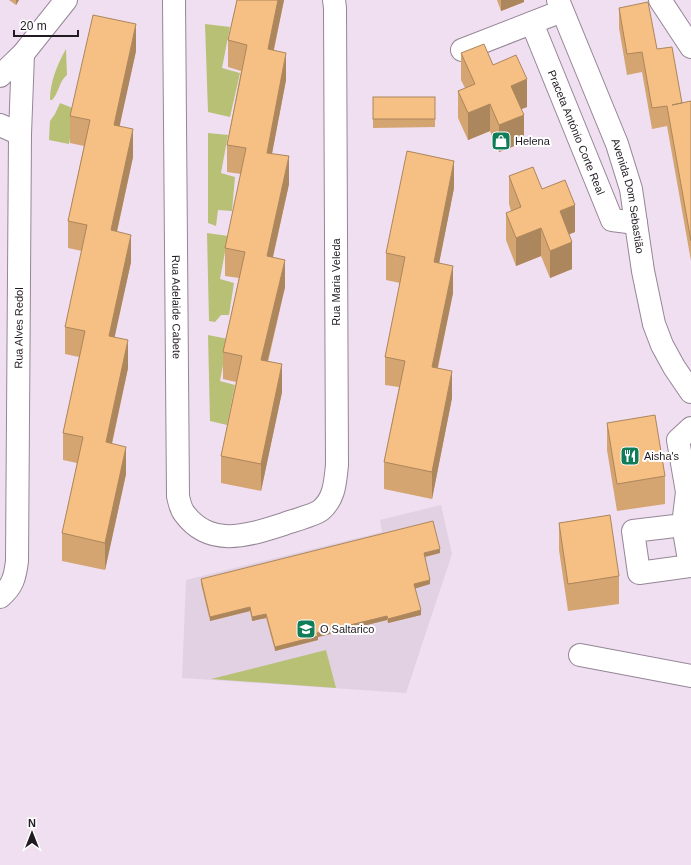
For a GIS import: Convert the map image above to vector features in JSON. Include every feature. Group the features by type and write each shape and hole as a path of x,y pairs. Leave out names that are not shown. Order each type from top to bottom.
{"street":[{"path":"0,76 23,54 66,0"},
{"name":"Rua Adelaide Cabete","path":"174,0 178,496 184,512 194,523 199,528 216,536 235,537 275,527"},
{"name":"Rua Maria Veleda","path":"275,527 321,511 333,493 337,465 334,0"},
{"path":"660,0 691,47"},
{"path":"462,50 532,23 560,6"},
{"name":"Avenida Dom Sebastião","path":"560,6 617,144 631,189 643,271 654,324 674,367 691,392"},
{"name":"Praceta António Corte Real","path":"532,23 612,220 636,223"},
{"name":"Rua Alves Redol","path":"0,597 8,590 15,578 17,561 20,134 23,54"},
{"path":"0,125 20,134"},
{"path":"682,525 687,492 678,440 691,428"},
{"path":"580,655 691,676"}],"shaded area":[{"name":"O Saltarico","path":"441,505 452,554 406,693 182,678 186,580 382,532 380,520"}],"green space":[{"path":"205,24 230,27 222,68 240,73 230,117 208,112"},
{"path":"66,49 67,75 62,80 52,100 50,100 51,87 55,74"},
{"path":"60,103 75,109 69,144 49,140 50,121"},
{"path":"208,133 228,135 221,173 235,177 232,211 218,210 216,226 208,223"},
{"path":"207,233 228,236 220,279 234,283 229,315 221,315 215,322 209,321"},
{"path":"208,335 228,339 220,381 235,385 227,425 210,421"},
{"path":"326,650 336,688 211,679"}],"building":[{"path":"237,0 278,0 268,49 286,53 267,153 289,156 267,256 285,260 261,360 282,364 261,464 221,456 242,356 223,352 245,252 225,248 246,148 227,145 247,45 228,40"},
{"path":"648,2 657,49 672,47 682,103 691,101 691,241 667,106 652,108 642,52 627,54 619,8"},
{"path":"93,15 136,24 114,125 133,129 111,230 131,235 109,336 128,340 106,442 126,447 105,543 62,533 83,437 63,433 85,331 65,327 87,225 68,221 90,120 70,116"},
{"path":"484,44 493,65 516,55 527,79 511,86 524,115 499,125 490,104 468,113 458,91 475,84 461,53"},
{"path":"373,97 435,97 435,119 373,119"},
{"path":"407,151 454,161 434,262 453,266 432,367 452,371 432,472 384,462 405,361 385,357 405,257 386,253"},
{"path":"533,167 542,189 565,180 575,205 560,211 572,242 550,251 541,228 516,238 506,213 521,207 509,176"},
{"path":"655,415 665,476 617,484 607,423"},
{"path":"610,515 619,576 568,584 559,523"},
{"path":"433,521 440,549 424,553 430,580 414,584 421,610 388,619 387,616 317,633 318,636 275,647 266,614 252,617 250,607 210,617 201,579"}],"place":[{"name":"Helena","path":"501,141"},
{"name":"Aisha's","path":"630,456"},
{"name":"O Saltarico","path":"306,629"}]}
